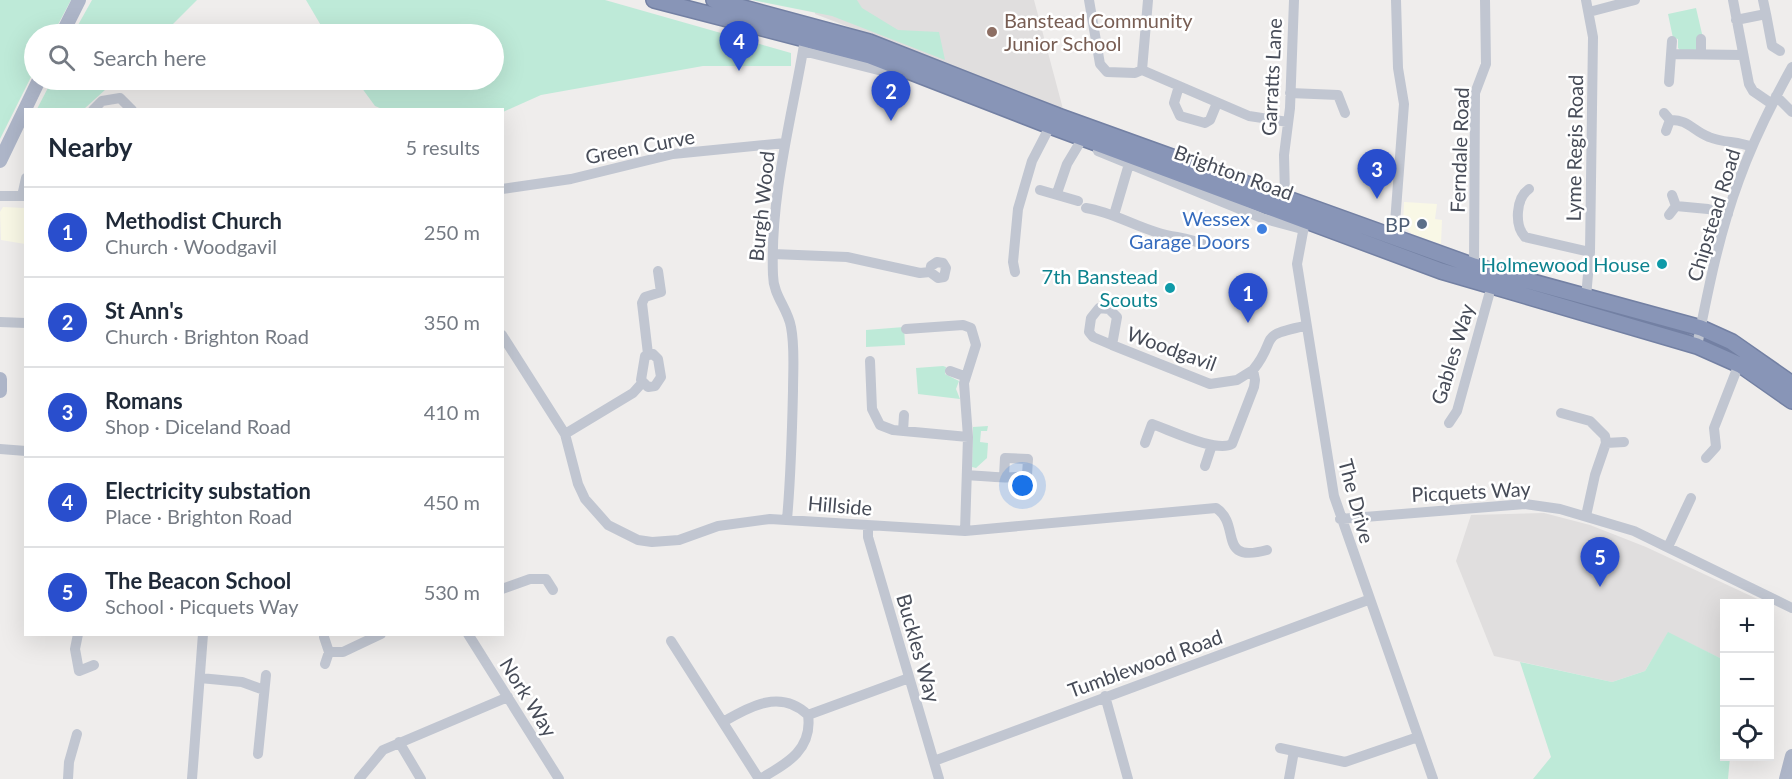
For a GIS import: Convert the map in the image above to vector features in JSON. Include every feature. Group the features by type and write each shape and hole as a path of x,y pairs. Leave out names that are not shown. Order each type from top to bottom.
{"highway":[{"name":"Brighton Road","path":"654,0 804,44 870,56 1303,225 1392,243 1701,328 1732,342 1792,384"},
{"name":"Brighton Road","path":"714,0 869,42 1058,116 1280,194"},
{"path":"1280,194 1281,204 1376,241 1392,243"},
{"name":"Brighton Road","path":"1392,243 1441,271 1697,346 1743,366 1792,401"}],"main road":[{"path":"67,24 80,0"},
{"path":"25,108 34,90"},
{"path":"0,160 24,111"},
{"path":"0,379 0,391"},
{"path":"1786,779 1792,756"}],"street":[{"path":"1089,0 1100,64 1110,74 1142,70 1249,116 1288,122"},
{"path":"1142,70 1148,0"},
{"name":"Garratts Lane","path":"1280,194 1288,122 1294,0"},
{"path":"1392,243 1404,104 1398,68 1396,0"},
{"name":"Ferndale Road","path":"1474,266 1475,93 1486,59 1485,0"},
{"name":"Lyme Regis Road","path":"1586,0 1593,37 1590,252 1586,297"},
{"path":"1589,12 1635,0"},
{"path":"1733,0 1747,78 1753,91 1774,100 1792,112"},
{"path":"1763,0 1772,46 1780,51"},
{"path":"1736,20 1766,14"},
{"path":"1701,39 1701,54"},
{"path":"1669,82 1672,41"},
{"name":"Brighton Road","path":"804,44 889,71 1262,218 1303,225"},
{"name":"Burgh Wood","path":"787,519 794,365 791,325 780,303 773,278 773,255 785,143 804,44"},
{"path":"1671,54 1743,55"},
{"name":"Chipstead Road","path":"1697,346 1728,214 1752,147 1792,67"},
{"path":"1179,86 1174,103 1180,116 1205,123 1209,120 1217,103"},
{"path":"1290,93 1338,95 1345,113"},
{"path":"95,108 102,101 116,98 124,100 130,108"},
{"path":"1666,131 1667,116 1687,122 1710,138 1752,147"},
{"path":"1015,272 1013,262 1018,209 1032,161 1047,132"},
{"name":"Green Curve","path":"504,189 571,179 673,154 785,143"},
{"path":"1057,193 1067,164 1079,144"},
{"path":"1114,215 1129,164"},
{"path":"1529,189 1524,193 1519,206 1521,232 1525,237 1590,252"},
{"path":"1040,190 1057,193 1082,205 1165,234 1187,232 1205,245"},
{"path":"1672,195 1672,211 1708,209 1728,214"},
{"path":"0,196 24,196"},
{"name":"The Drive","path":"1303,225 1297,264 1305,326 1340,519 1433,779"},
{"path":"773,255 826,255 920,273 930,272"},
{"path":"565,434 633,393 642,383 643,362 648,354 642,303 645,297 661,292 658,271"},
{"name":"Gables Way","path":"1449,423 1457,411 1489,295"},
{"path":"0,322 24,323"},
{"path":"906,329 963,325 971,328 976,345 964,376 968,437 965,531"},
{"path":"1145,443 1152,424 1216,446 1227,447 1236,438 1256,380 1253,370 1272,335 1305,326"},
{"name":"Hillside","path":"504,338 565,434 578,484 585,499 599,518 628,537 652,542 666,542 737,522 787,519 965,531 1216,508 1222,513 1233,543 1240,552 1250,555 1267,550"},
{"name":"Woodgavil","path":"1112,345 1210,384 1237,380 1253,370"},
{"path":"642,383 648,387 655,386 661,377 658,359 653,354 648,354"},
{"path":"870,361 875,419 887,428 968,437"},
{"path":"1706,458 1716,447 1714,428 1737,369"},
{"path":"950,371 964,376"},
{"path":"1561,413 1596,424 1606,442 1595,475 1586,516"},
{"path":"903,431 904,415"},
{"path":"1606,442 1624,441"},
{"path":"1205,466 1216,446"},
{"path":"0,449 24,451"},
{"path":"967,475 1004,476"},
{"path":"1668,547 1691,498"},
{"name":"Picquets Way","path":"1340,519 1525,504 1552,507 1634,531 1792,608"},
{"name":"Buckles Way","path":"868,526 868,537 939,779"},
{"path":"504,588 539,578 546,579 553,590"},
{"name":"Tumblewood Road","path":"934,761 1368,600"},
{"path":"78,636 75,649 83,682"},
{"path":"192,779 203,636"},
{"path":"329,652 343,652 377,636"},
{"name":"Nork Way","path":"469,636 559,779"},
{"path":"324,637 329,652 325,664"},
{"path":"671,641 759,779 795,758 807,735 808,715"},
{"path":"79,671 94,665"},
{"path":"258,754 266,675"},
{"path":"200,678 242,682 264,690"},
{"path":"808,715 909,678"},
{"path":"1105,696 1128,779"},
{"path":"359,779 378,755 399,742 508,697"},
{"path":"723,722 750,707 769,701 788,703 808,715"},
{"path":"68,779 69,762 78,734"},
{"path":"1280,748 1345,762 1418,736"},
{"path":"399,742 421,779"},
{"path":"1289,779 1294,751"}],"shaded area":[{"name":"Banstead Community Junior School","path":"817,0 1034,0 1063,109 815,14"},
{"name":"BP","path":"1404,202 1437,204 1435,219 1442,220 1441,244 1412,234 1403,225"},
{"path":"3,207 24,208 24,244 1,240 0,212"},
{"path":"1544,513 1590,525 1646,547 1757,599 1720,599 1720,658 1668,633 1645,671 1612,682 1494,656 1456,561 1471,515"}],"green space":[{"path":"0,0 71,0 58,24 24,24 24,90 0,139"},
{"path":"92,0 197,0 173,24 79,24"},
{"path":"306,0 605,0 791,53 791,66 703,66 541,95 504,112 504,108 380,108 375,106 363,90 504,90 504,24 320,24"},
{"path":"752,0 857,0 862,8 898,30 939,32 945,60 832,16"},
{"path":"1696,8 1703,38 1698,50 1681,51 1678,48 1678,39 1673,38 1668,14"},
{"path":"47,90 105,90 85,108 38,108"},
{"path":"904,327 905,345 866,347 866,330"},
{"path":"946,367 945,374 959,381 956,389 960,399 918,394 916,368"},
{"path":"988,426 987,431 981,431 980,442 988,443 987,458 976,468 972,467 973,427"},
{"path":"1668,632 1720,658 1720,761 1730,761 1728,779 1533,779 1551,757 1520,662 1612,682 1645,671"}],"place":[{"name":"Banstead Community Junior School","path":"992,32"},
{"name":"Electricity substation","path":"739,71"},
{"name":"St Ann's","path":"891,121"},
{"name":"Romans","path":"1377,199"},
{"name":"BP","path":"1422,224"},
{"name":"Wessex Garage Doors","path":"1262,229"},
{"name":"Holmewood House","path":"1662,264"},
{"name":"7th Banstead Scouts","path":"1170,288"},
{"name":"Methodist Church","path":"1248,323"},
{"name":"The Beacon School","path":"1600,587"}]}
